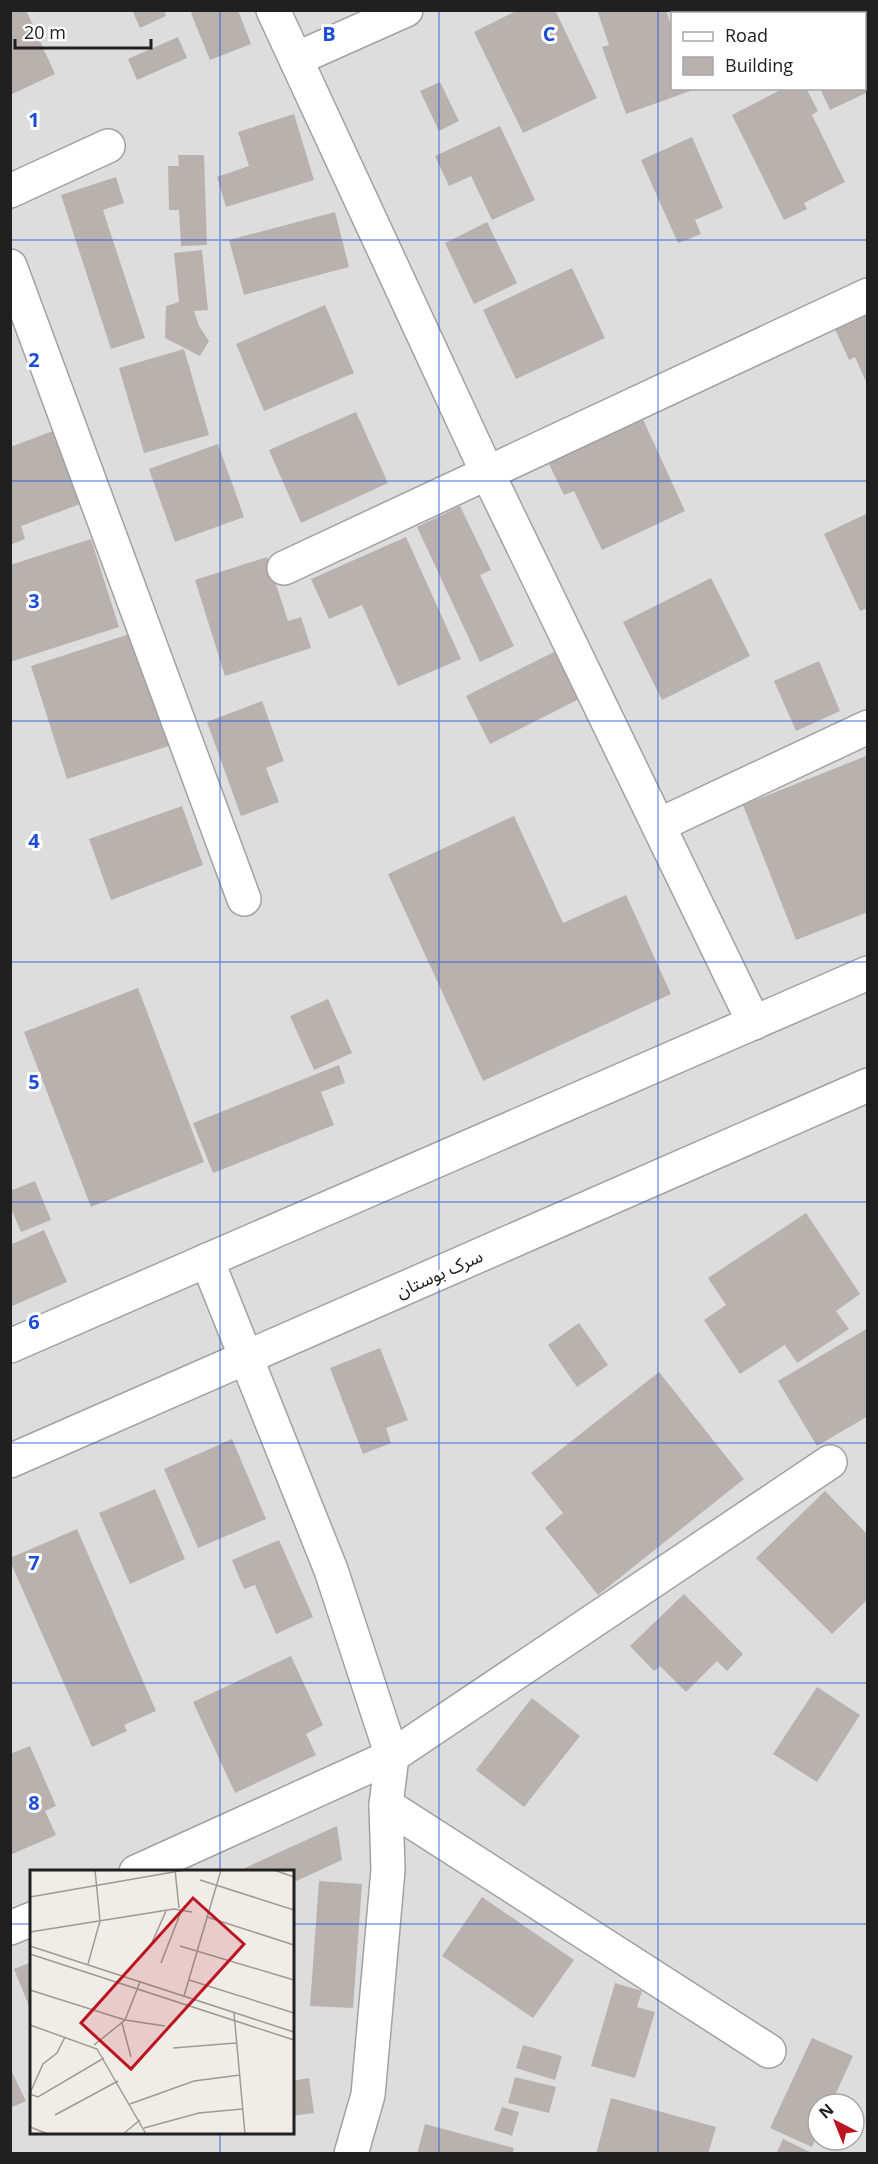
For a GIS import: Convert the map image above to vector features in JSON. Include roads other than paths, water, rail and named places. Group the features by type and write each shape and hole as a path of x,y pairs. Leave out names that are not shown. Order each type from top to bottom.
{"street":[{"path":"273,10 487,472 754,1023"},
{"path":"296,59 406,10"},
{"path":"10,191 108,146"},
{"path":"10,266 244,899"},
{"path":"284,568 867,295"},
{"path":"659,825 867,727"},
{"path":"10,1346 867,973"},
{"name":"سرک بوستان","path":"10,1461 867,1085"},
{"path":"207,1260 248,1356 331,1570 392,1756 387,1805 388,1870 368,2095 351,2154"},
{"path":"140,1870 392,1756 830,1462"},
{"path":"387,1805 769,2051"},
{"path":"10,1928 30,1920"}]}
